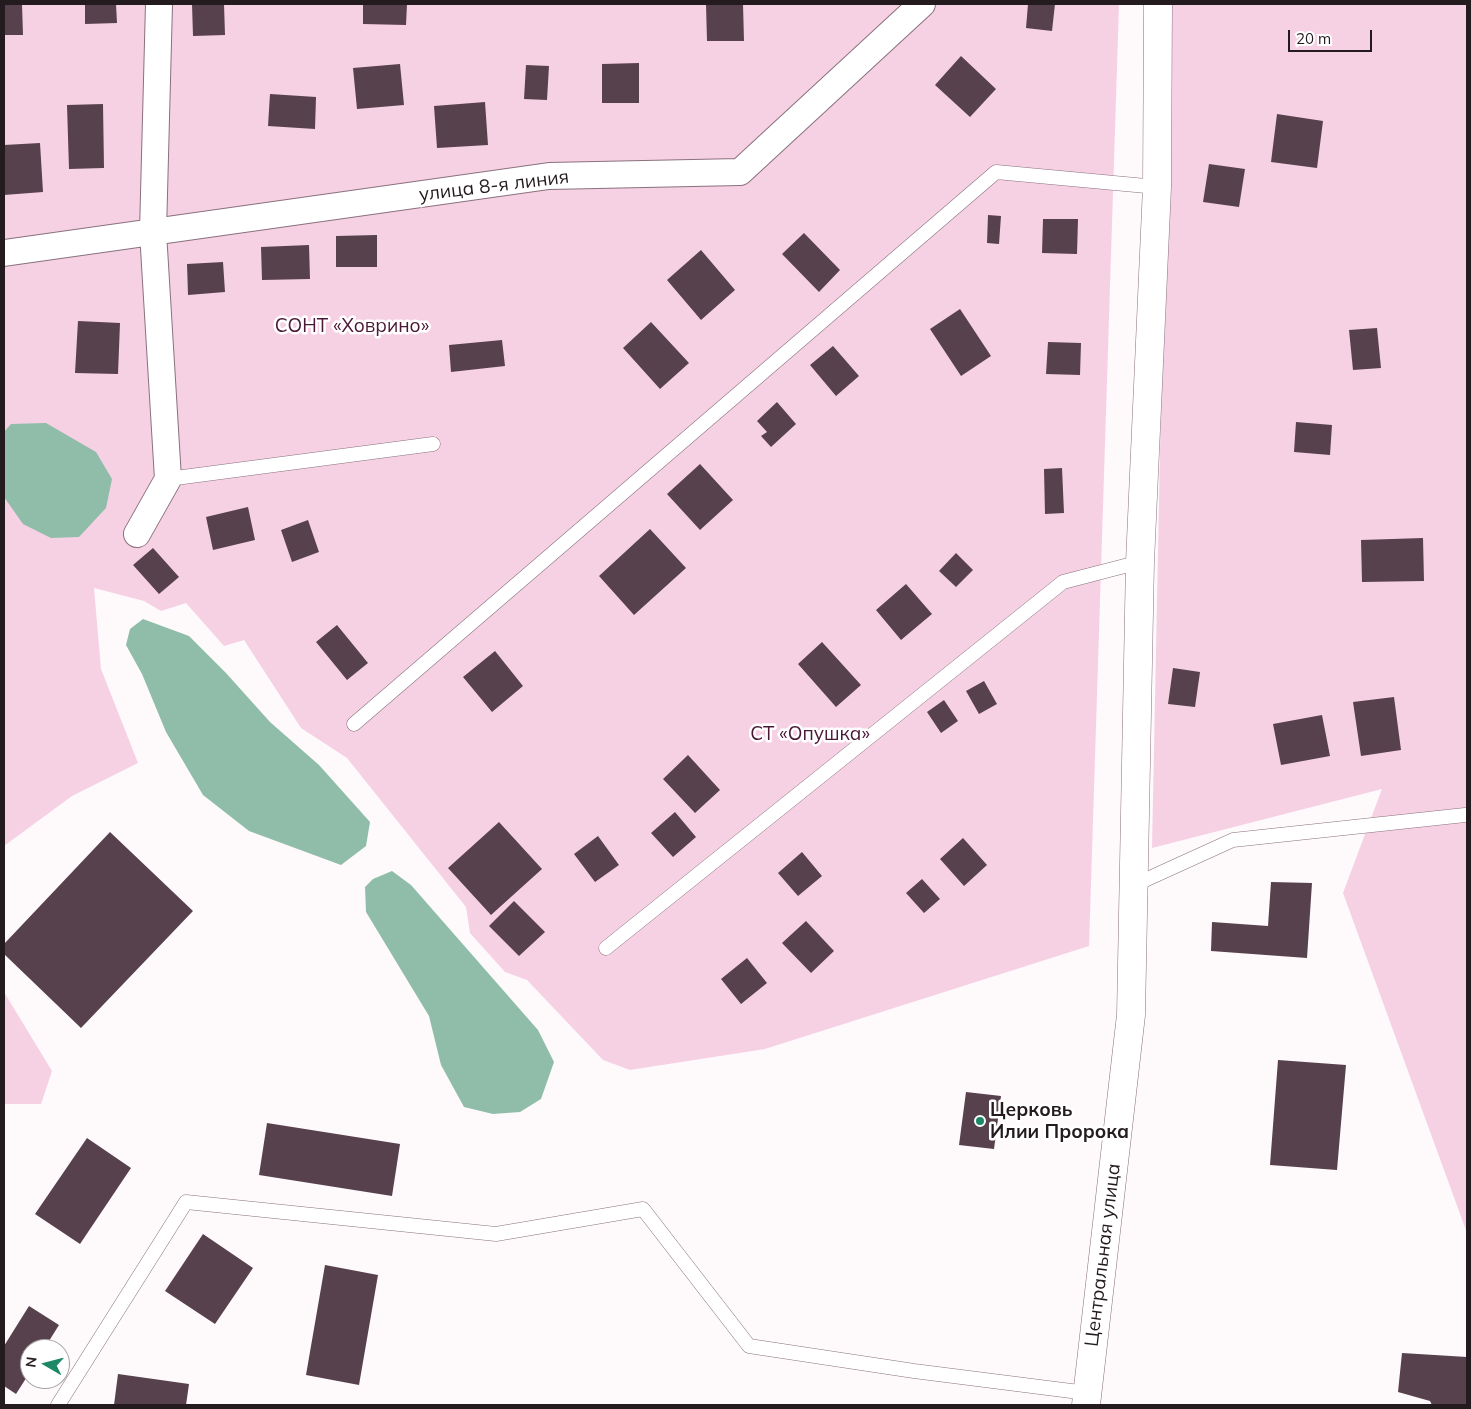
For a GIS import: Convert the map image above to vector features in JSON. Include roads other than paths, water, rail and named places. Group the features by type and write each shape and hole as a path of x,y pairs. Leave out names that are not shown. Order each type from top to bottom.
{"street":[{"path":"137,534 168,479 153,232 159,4"},
{"name":"улица 8-я линия","path":"4,252 549,176 740,172 922,4"},
{"name":"Центральная улица","path":"1087,1399 1131,1015 1140,562 1157,187 1158,4"}],"lane":[{"path":"354,724 996,172 1157,187"},
{"path":"168,479 433,444"},
{"path":"606,948 1064,582 1140,562"},
{"path":"1134,885 1233,840 1465,815"},
{"path":"58,1405 186,1202 496,1234 644,1209 749,1346 914,1370 1087,1399"}],"place":[{"name":"Церковь Илии Пророка","path":"980,1121"}],"park label":[{"name":"СОНТ «Ховрино»","path":"352,326"},
{"name":"СТ «Опушка»","path":"810,734"}]}
